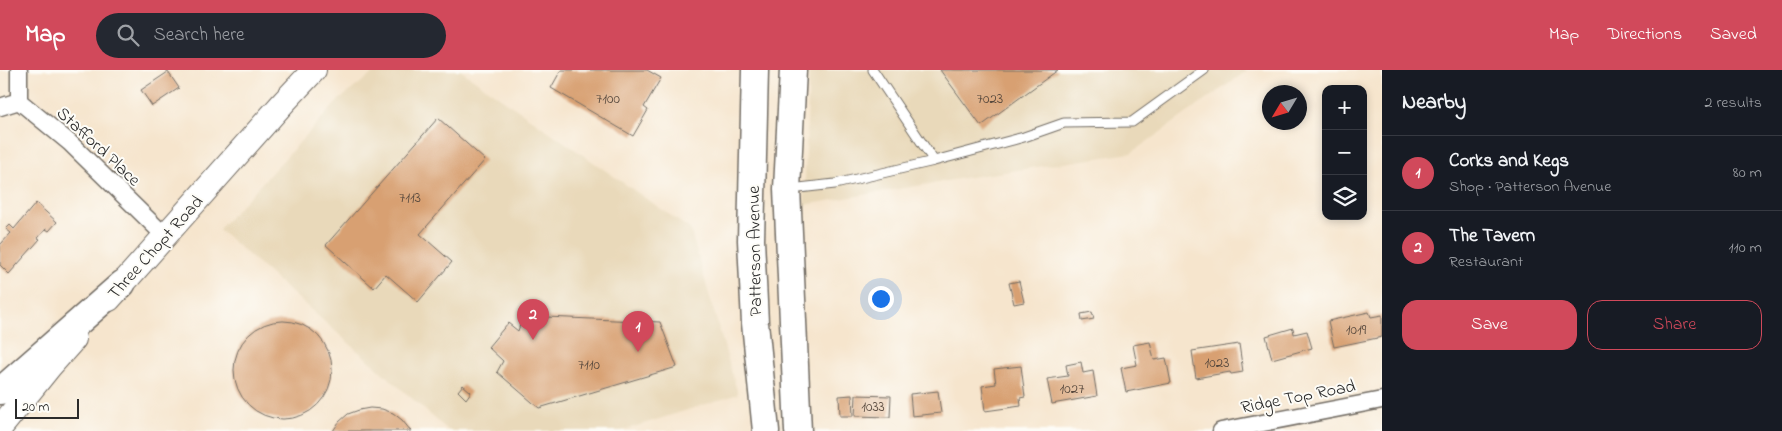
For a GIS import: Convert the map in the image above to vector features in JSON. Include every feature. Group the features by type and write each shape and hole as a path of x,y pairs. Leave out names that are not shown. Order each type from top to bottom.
{"main road":[{"name":"Three Chopt Road","path":"0,428 50,366 314,70"},
{"name":"Patterson Avenue","path":"755,70 751,240 763,429"},
{"name":"Patterson Avenue","path":"793,70 788,189 798,431"},
{"path":"0,391 122,284"}],"street":[{"path":"0,107 20,101 19,70"},
{"name":"Stafford Place","path":"20,101 70,144 165,236"},
{"name":"Ridge Top Road","path":"1222,431 1382,400"}],"lane":[{"path":"873,70 934,161"},
{"path":"788,189 835,184 934,161 1024,137 1064,123 1132,122 1204,70"}],"shaded area":[{"path":"377,70 460,70 690,229 738,394 621,431 449,431 219,229 339,100"},
{"path":"809,70 1248,70 1131,153 964,178 804,205"}],"building":[{"path":"561,70 647,70 661,78 644,107 648,110 633,136 551,88"},
{"path":"940,70 1058,70 981,126"},
{"path":"168,72 179,88 152,106 141,90"},
{"path":"438,118 485,160 420,234 452,262 418,302 386,274 374,288 326,245"},
{"path":"36,203 57,222 49,231 46,229 38,238 40,239 9,274 0,265 0,245 11,233 6,229 10,225 14,229"},
{"path":"1019,281 1024,302 1014,304 1009,283"},
{"path":"1092,312 1094,319 1082,321 1081,314"},
{"path":"1369,312 1371,317 1382,315 1382,337 1334,347 1328,321"},
{"path":"523,316 660,322 677,367 539,408 497,372 503,361 488,347 508,323 518,331"},
{"path":"283,321 302,325 318,335 328,351 332,370 328,389 318,405 302,415 283,419 264,415 248,405 238,389 234,370 238,351 248,335 264,325"},
{"path":"1293,328 1294,334 1307,331 1312,348 1272,359 1266,336"},
{"path":"1150,342 1154,360 1166,358 1171,383 1126,392 1121,368 1137,365 1133,345"},
{"path":"1239,344 1243,372 1231,374 1230,372 1196,378 1192,351"},
{"path":"1081,362 1083,373 1093,371 1097,396 1052,404 1047,379 1068,376 1066,365"},
{"path":"1021,366 1025,397 1020,398 1021,406 985,411 982,386 996,384 994,369"},
{"path":"463,385 471,392 466,399 458,391"},
{"path":"938,391 941,413 912,416 910,394"},
{"path":"852,395 853,416 840,416 839,396"},
{"path":"856,395 891,396 890,417 855,416"},
{"path":"370,408 382,409 393,413 411,431 333,431 348,414"}],"place":[{"name":"The Tavern","path":"533,340"},
{"name":"Corks and Kegs","path":"638,352"}]}
